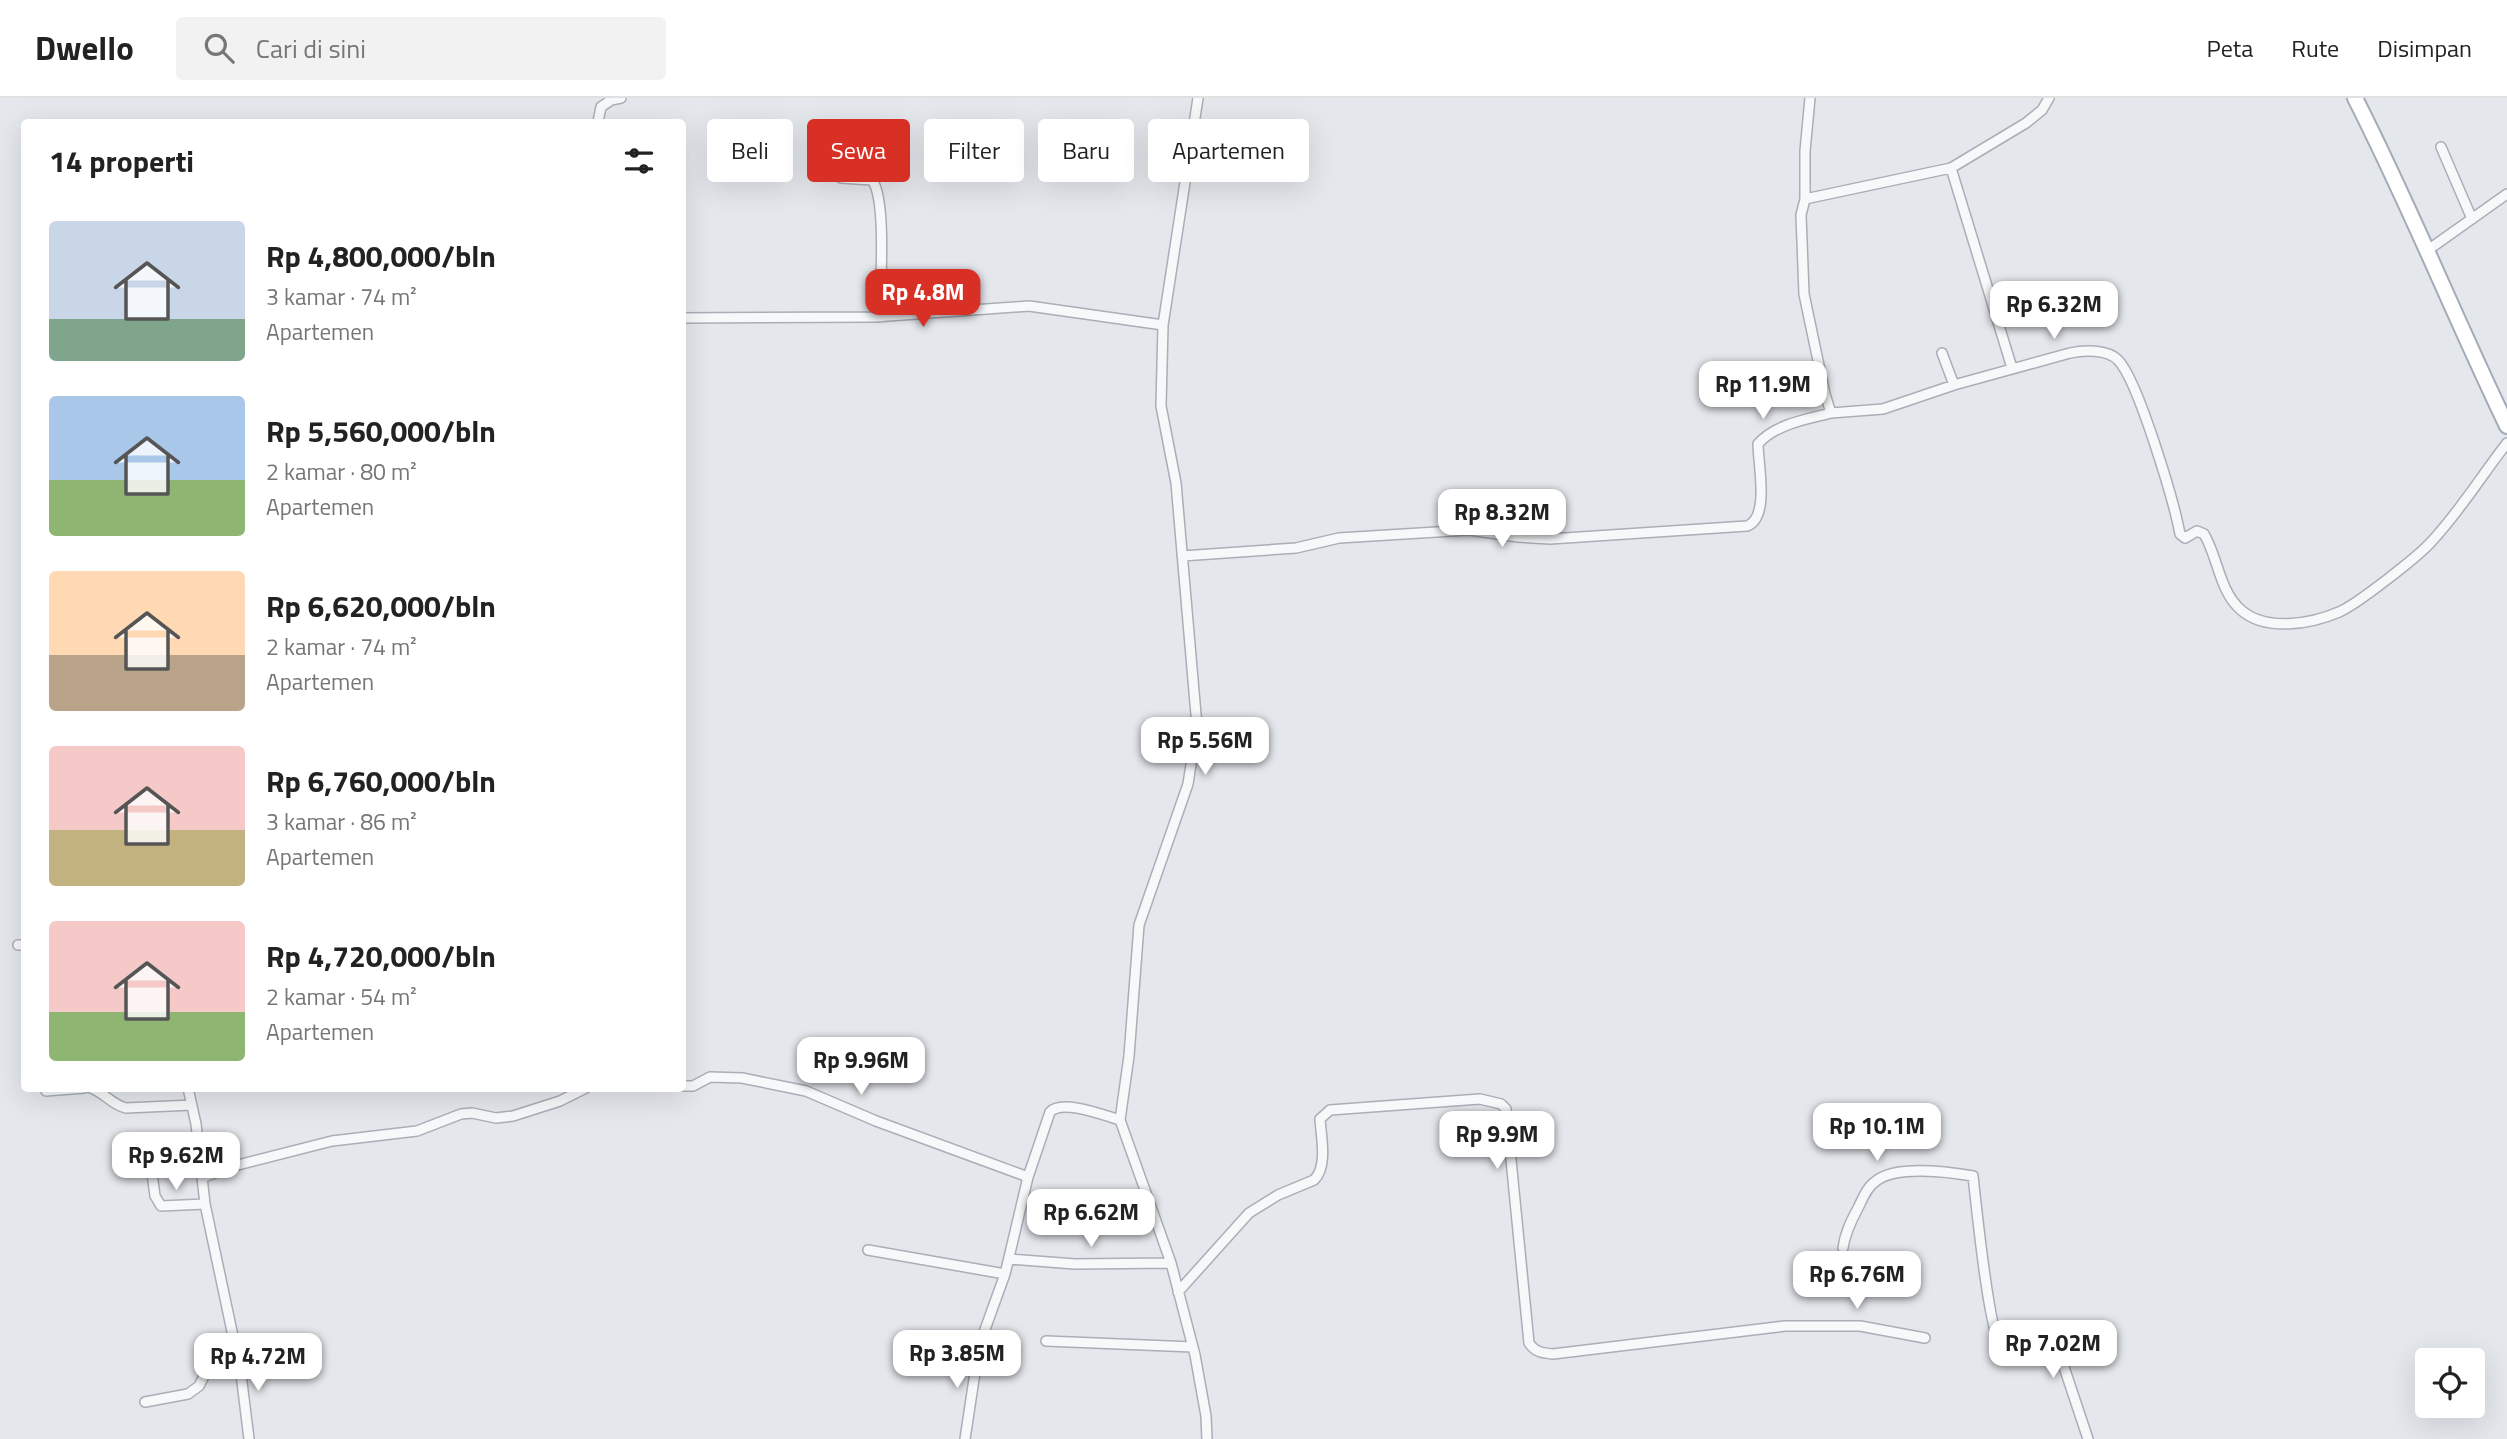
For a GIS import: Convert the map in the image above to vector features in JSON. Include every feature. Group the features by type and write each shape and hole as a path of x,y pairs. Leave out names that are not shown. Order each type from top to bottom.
{"main road":[{"path":"2355,98 2428,250 2465,338 2507,426"}],"street":[{"path":"599,119 601,107 611,100 621,98"},
{"path":"1198,98 1163,325 1161,406 1176,483 1197,705 1196,741 1188,784 1139,925 1129,1056 1120,1120 1171,1263 1193,1347 1206,1416 1207,1439"},
{"path":"1810,98 1805,151 1805,199 1801,215 1804,294 1831,413"},
{"path":"1805,199 1951,168 2026,123 2042,110 2049,98"},
{"path":"2441,147 2472,219"},
{"path":"1951,168 2012,368"},
{"path":"873,182 880,213 880,317"},
{"path":"2428,250 2507,194"},
{"path":"686,318 880,317 1029,306 1163,325"},
{"path":"1182,556 1296,548 1339,538 1469,530 1550,539 1747,526 1756,521 1759,515 1761,479 1758,444 1774,432 1800,421 1831,413 1883,409 2012,368 2082,351 2107,354 2118,360 2131,383 2149,430 2176,511 2180,534 2185,538 2197,531 2204,534 2229,593 2241,610 2260,621 2304,621 2342,611 2431,543 2507,443"},
{"path":"1942,353 1954,385"},
{"path":"686,1086 693,1086 710,1077 742,1078 806,1091 876,1121 1028,1177"},
{"path":"101,1092 116,1106 126,1108 192,1105"},
{"path":"189,1092 205,1204 236,1352 249,1439"},
{"path":"202,1178 230,1167 332,1141 417,1131 461,1114 472,1113 496,1118 513,1116 578,1092"},
{"path":"1178,1292 1249,1213 1278,1195 1316,1179 1322,1162 1320,1119 1325,1112 1480,1099 1501,1104 1506,1109 1529,1343 1533,1349 1553,1354 1785,1326 1860,1326 1925,1338"},
{"path":"965,1439 979,1346 1005,1274 1028,1177 1050,1112 1054,1108 1064,1106 1120,1120"},
{"path":"198,1146 221,1146 230,1167"},
{"path":"1843,1248 1850,1222 1869,1187 1878,1179 1888,1174 1904,1172 1941,1172 1973,1176 1991,1313 2000,1346 2005,1350 2061,1358 2088,1439"},
{"path":"152,1173 155,1196 161,1206 205,1204"},
{"path":"869,1250 1005,1274"},
{"path":"1009,1259 1075,1264 1171,1263"},
{"path":"1046,1341 1193,1347"},
{"path":"145,1402 188,1394 199,1387 208,1368 236,1352"}]}
